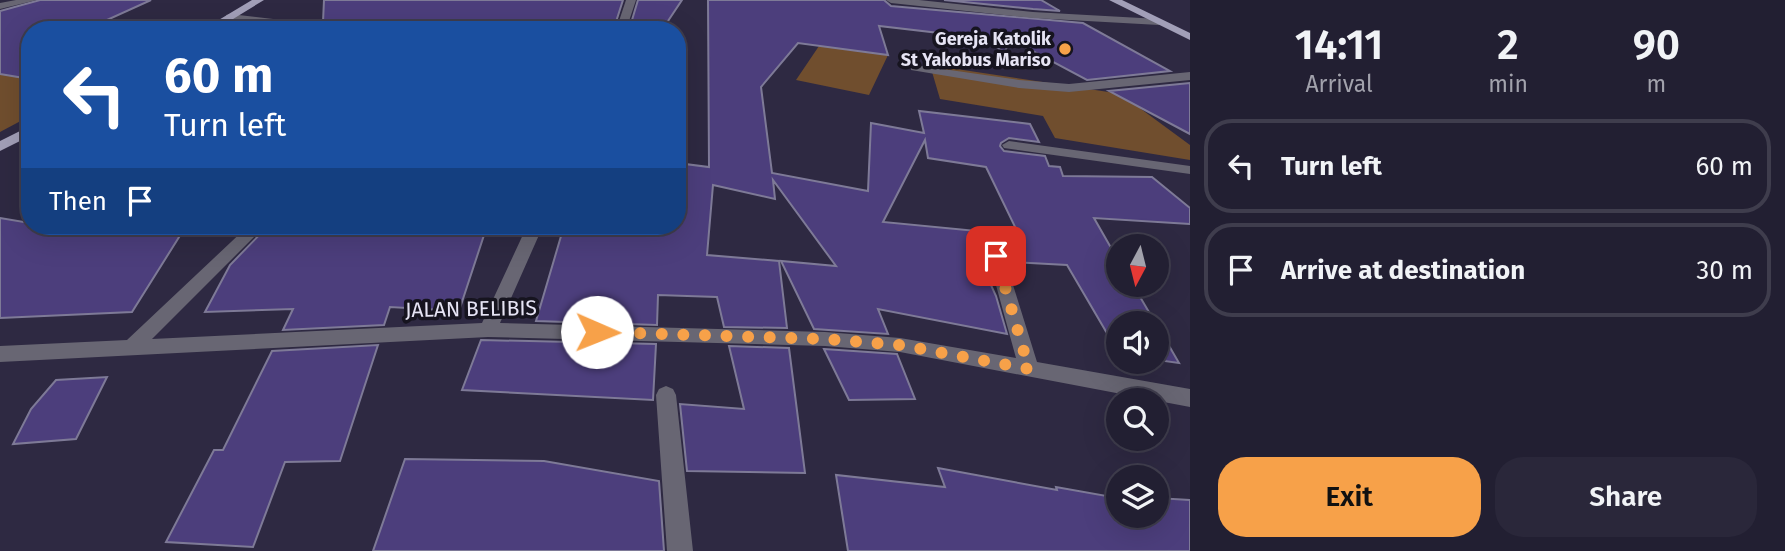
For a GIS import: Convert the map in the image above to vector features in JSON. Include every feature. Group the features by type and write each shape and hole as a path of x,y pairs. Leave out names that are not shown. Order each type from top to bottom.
{"main road":[{"path":"223,21 259,0"},
{"path":"1114,0 1190,37"},
{"path":"0,147 21,135"}],"street":[{"path":"0,6 32,0"},
{"path":"624,21 631,0"},
{"path":"891,0 1033,15 1159,22"},
{"path":"230,17 264,21"},
{"path":"915,68 1069,88 1190,76"},
{"path":"1009,145 1190,170"},
{"path":"134,345 248,235"},
{"path":"488,330 531,235"},
{"path":"996,256 1029,369"},
{"name":"JALAN BELIBIS","path":"0,354 134,345 488,330 825,339 900,345 1190,398"},
{"path":"666,395 680,551"}],"shaded area":[{"path":"819,46 888,55 869,95 796,80"},
{"path":"930,65 1168,101 1141,109 1190,145 1190,160 1055,138 1043,116 940,99"},
{"path":"0,69 21,72 21,121 0,132"}],"building":[{"path":"40,0 151,0 105,21 21,21 21,78 0,74 0,11"},
{"path":"324,0 623,0 616,21 323,21"},
{"path":"638,0 682,0 668,21 632,21"},
{"path":"708,0 884,0 891,6 1083,23 1170,71 1087,80 1012,40 1004,52 982,38 879,26 888,55 798,43 761,87 772,173 868,191 871,123 924,133 919,111 1030,124 1039,142 1009,138 1000,146 1004,151 1045,156 1049,166 1060,167 1063,176 1152,177 1190,208 1190,224 1094,218 1106,239 1106,298 1141,298 1148,311 1106,311 1106,332 1067,265 1009,262 1006,254 996,247 986,255 987,261 980,261 996,296 1007,334 878,309 888,334 814,329 781,261 836,266 773,180 775,199 713,185 707,255 779,261 787,328 724,327 717,297 658,295 657,325 536,321 561,235 686,235 686,164 709,167","holes":["925,140 928,158 986,167 1019,235 883,222"]},
{"path":"944,0 1041,0 1060,11 1033,9"},
{"path":"1190,83 1190,134 1109,91"},
{"path":"0,218 21,222 21,235 180,235 132,312 0,318"},
{"path":"259,235 484,235 459,311 390,307 384,325 283,330 293,309 205,312 230,265"},
{"path":"481,340 656,344 653,400 462,390"},
{"path":"378,345 340,461 285,462 253,547 166,542 214,450 223,450 272,351"},
{"path":"729,346 789,348 805,473 687,471 680,404 744,409"},
{"path":"1169,346 1179,363 1169,362"},
{"path":"824,349 897,354 915,399 849,400"},
{"path":"107,377 76,439 13,444 31,409 56,380"},
{"path":"405,459 544,461 659,481 664,551 373,551"},
{"path":"938,468 1057,490 1056,487 1106,496 1106,528 1169,528 1169,499 1190,500 1190,551 848,551 836,475 945,487"}],"place":[{"name":"Gereja Katolik St Yakobus Mariso","path":"1065,49"}],"route":[{"path":"597,332 825,339 900,345 1029,369 996,256"}]}
